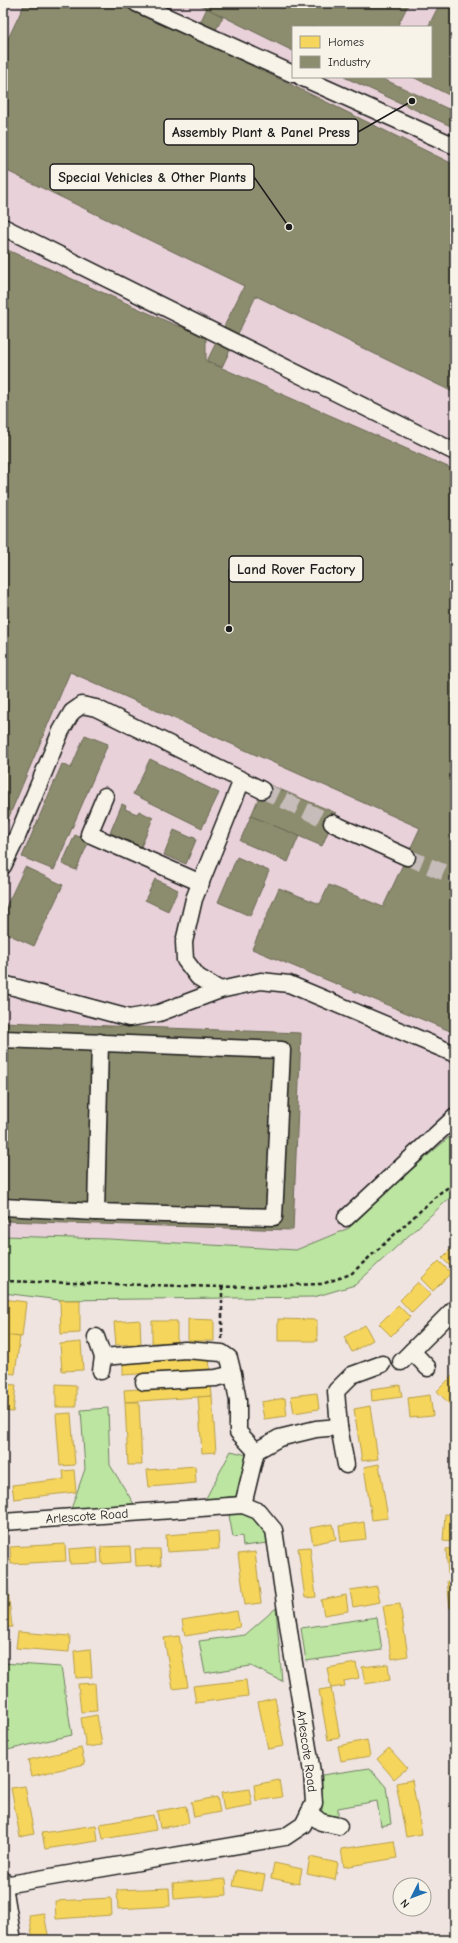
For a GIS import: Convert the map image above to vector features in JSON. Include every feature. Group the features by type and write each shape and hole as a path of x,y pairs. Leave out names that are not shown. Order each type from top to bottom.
{"street":[{"path":"136,3 292,74"},
{"path":"303,78 455,146"},
{"path":"3,227 455,452"},
{"path":"3,866 17,837 61,731 72,712 82,705 96,708 262,790"},
{"path":"220,990 198,978 185,960 184,942 194,898 242,780"},
{"path":"105,796 89,834 201,883"},
{"path":"332,823 407,857"},
{"path":"3,984 129,1018 159,1013 220,990 261,981 289,984 455,1054"},
{"path":"3,1039 282,1050 274,1217 96,1212 3,1207"},
{"path":"96,1212 100,1042"},
{"path":"346,1218 455,1117"},
{"path":"428,1368 407,1357 455,1308"},
{"path":"96,1337 102,1364 185,1350 222,1352 229,1358 233,1374 238,1401 238,1432 256,1451"},
{"path":"346,1465 339,1428 336,1391 352,1375 382,1364"},
{"path":"144,1382 216,1378 233,1374"},
{"path":"243,1505 256,1451 279,1438 316,1429 339,1428"},
{"name":"Arlescote Road","path":"3,1522 243,1505 258,1511 274,1530 312,1772 314,1803 303,1824 285,1837 3,1883"},
{"path":"309,1813 321,1822 339,1826"},
{"path":"3,1883 13,1940"}],"path":[{"path":"3,1281 222,1287 322,1284 351,1274 441,1192 455,1183"},
{"path":"222,1287 222,1352"}],"shaded area":[{"path":"3,3 455,3 455,1181 350,1272 3,1279"}],"green space":[{"path":"455,1132 455,1193 355,1285 314,1297 60,1300 3,1293 3,1236 109,1239 296,1250 349,1228 395,1184"},
{"path":"108,1408 110,1465 134,1504 71,1509 85,1469 81,1410"},
{"path":"231,1451 247,1455 238,1496 205,1500"},
{"path":"246,1511 265,1527 268,1543 243,1546 242,1536 233,1537 229,1515"},
{"path":"276,1608 282,1681 251,1666 205,1673 199,1641 245,1635"},
{"path":"377,1617 382,1650 306,1661 301,1628"},
{"path":"3,1663 61,1667 72,1735 3,1751"},
{"path":"370,1768 386,1787 391,1824 381,1826 377,1801 338,1808 338,1821 322,1818 322,1775"}],"building: Homes":[{"path":"455,1245 455,1269 454,1270 442,1258"},
{"path":"439,1261 451,1273 433,1291 421,1279"},
{"path":"418,1282 431,1294 412,1313 400,1300"},
{"path":"3,1299 26,1302 22,1337 3,1335"},
{"path":"60,1300 80,1300 80,1333 61,1334"},
{"path":"398,1305 410,1317 391,1336 379,1324"},
{"path":"188,1319 214,1320 214,1341 188,1341"},
{"path":"278,1319 317,1320 317,1341 278,1341"},
{"path":"140,1320 141,1344 116,1345 114,1322"},
{"path":"152,1321 177,1321 177,1342 152,1343"},
{"path":"365,1325 373,1340 352,1352 344,1337"},
{"path":"3,1335 20,1337 15,1374 3,1373"},
{"path":"81,1342 83,1370 62,1371 60,1344"},
{"path":"209,1357 210,1369 123,1375 123,1363"},
{"path":"452,1376 455,1378 455,1404 452,1407 437,1391"},
{"path":"3,1384 16,1385 13,1412 3,1411"},
{"path":"56,1384 76,1385 76,1407 56,1407"},
{"path":"211,1384 212,1396 125,1402 124,1390"},
{"path":"400,1385 402,1397 372,1401 371,1389"},
{"path":"317,1393 319,1409 294,1413 291,1396"},
{"path":"430,1395 433,1416 410,1418 408,1398"},
{"path":"212,1396 216,1452 202,1453 198,1397"},
{"path":"285,1398 287,1416 264,1419 261,1402"},
{"path":"125,1402 139,1402 142,1465 128,1465"},
{"path":"370,1406 378,1459 362,1461 354,1409"},
{"path":"71,1413 75,1465 60,1466 56,1414"},
{"path":"379,1464 388,1518 372,1520 364,1467"},
{"path":"195,1466 196,1483 149,1487 147,1470"},
{"path":"74,1470 76,1492 14,1499 12,1485 64,1479 63,1471"},
{"path":"455,1493 455,1505 450,1502"},
{"path":"445,1514 455,1515 455,1542 443,1541"},
{"path":"364,1522 366,1539 341,1542 339,1526"},
{"path":"333,1524 336,1539 313,1544 310,1528"},
{"path":"218,1531 219,1549 167,1552 166,1535"},
{"path":"65,1544 66,1561 11,1564 10,1547"},
{"path":"130,1546 131,1562 102,1564 101,1547"},
{"path":"97,1547 98,1563 70,1564 69,1549"},
{"path":"310,1547 316,1597 305,1598 298,1548"},
{"path":"455,1548 455,1574 448,1574 446,1549"},
{"path":"135,1549 160,1549 161,1565 136,1566"},
{"path":"255,1552 261,1603 245,1605 238,1554"},
{"path":"6,1572 12,1627 3,1628 3,1573"},
{"path":"455,1580 455,1607 450,1608 447,1581"},
{"path":"377,1586 380,1602 353,1607 350,1590"},
{"path":"346,1595 348,1611 324,1615 321,1600"},
{"path":"400,1604 408,1656 392,1659 383,1606"},
{"path":"237,1611 240,1627 185,1636 182,1620"},
{"path":"18,1632 70,1636 69,1652 16,1648"},
{"path":"179,1636 188,1687 173,1689 164,1638"},
{"path":"90,1649 92,1677 76,1678 74,1651"},
{"path":"356,1663 359,1678 344,1681 345,1686 331,1688 327,1668"},
{"path":"388,1664 390,1680 365,1684 362,1667"},
{"path":"246,1680 248,1696 196,1703 193,1686"},
{"path":"95,1683 97,1711 81,1712 78,1684"},
{"path":"331,1688 340,1738 328,1740 319,1690"},
{"path":"275,1698 284,1746 268,1749 258,1702"},
{"path":"97,1715 102,1745 86,1747 81,1718"},
{"path":"367,1740 370,1756 341,1761 338,1746"},
{"path":"81,1748 85,1764 32,1776 28,1760"},
{"path":"389,1748 407,1768 394,1779 377,1759"},
{"path":"279,1780 282,1797 256,1801 254,1785"},
{"path":"412,1780 422,1834 406,1837 396,1783"},
{"path":"25,1786 34,1834 20,1837 11,1788"},
{"path":"249,1789 252,1805 224,1810 221,1793"},
{"path":"217,1797 220,1812 194,1817 191,1802"},
{"path":"186,1806 189,1823 160,1828 157,1811"},
{"path":"153,1815 156,1830 103,1839 100,1824"},
{"path":"96,1825 98,1841 45,1849 42,1833"},
{"path":"394,1841 397,1858 344,1867 341,1849"},
{"path":"310,1857 338,1863 335,1880 307,1874"},
{"path":"274,1863 302,1869 299,1884 271,1878"},
{"path":"236,1870 265,1875 262,1891 233,1886"},
{"path":"226,1879 227,1895 174,1899 173,1883"},
{"path":"169,1888 170,1906 118,1909 117,1890"},
{"path":"111,1898 112,1915 56,1919 55,1901"},
{"path":"44,1913 49,1940 33,1940 29,1915"}],"building: Industry":[{"path":"25,3 122,3 193,38 207,8 223,17 208,44 455,165 455,393 256,296 222,367 207,361 244,286 3,169 3,49"},
{"path":"196,3 409,3 398,26 292,26 292,51"},
{"path":"440,3 455,3 455,98 415,78 432,78 432,26 428,26"},
{"path":"346,78 381,78 455,112 455,128"},
{"path":"3,248 173,324 206,335 206,361 455,470 455,1033 252,949 279,888 320,904 329,885 383,907 420,828 70,672 3,831"},
{"path":"85,735 108,744 54,870 22,857 62,764 71,768"},
{"path":"150,759 219,793 202,828 133,794"},
{"path":"265,783 336,813 322,846 251,816"},
{"path":"122,804 126,806 125,809 137,814 139,811 153,818 141,847 110,833"},
{"path":"251,816 299,836 288,862 240,841"},
{"path":"174,830 192,838 192,836 195,837 196,840 186,864 164,855"},
{"path":"75,835 89,841 76,870 62,864"},
{"path":"237,857 269,871 250,916 218,902"},
{"path":"25,867 63,885 34,946 3,932 3,913"},
{"path":"155,879 178,890 168,911 145,900"},
{"path":"3,1022 301,1033 293,1230 3,1221"}],"tunnel":[{"path":"262,790 332,823"},
{"path":"407,857 455,877"}],"place":[{"name":"Assembly Plant & Panel Press","path":"412,101"},
{"name":"Special Vehicles & Other Plants","path":"289,227"},
{"name":"Land Rover Factory","path":"229,629"}]}
